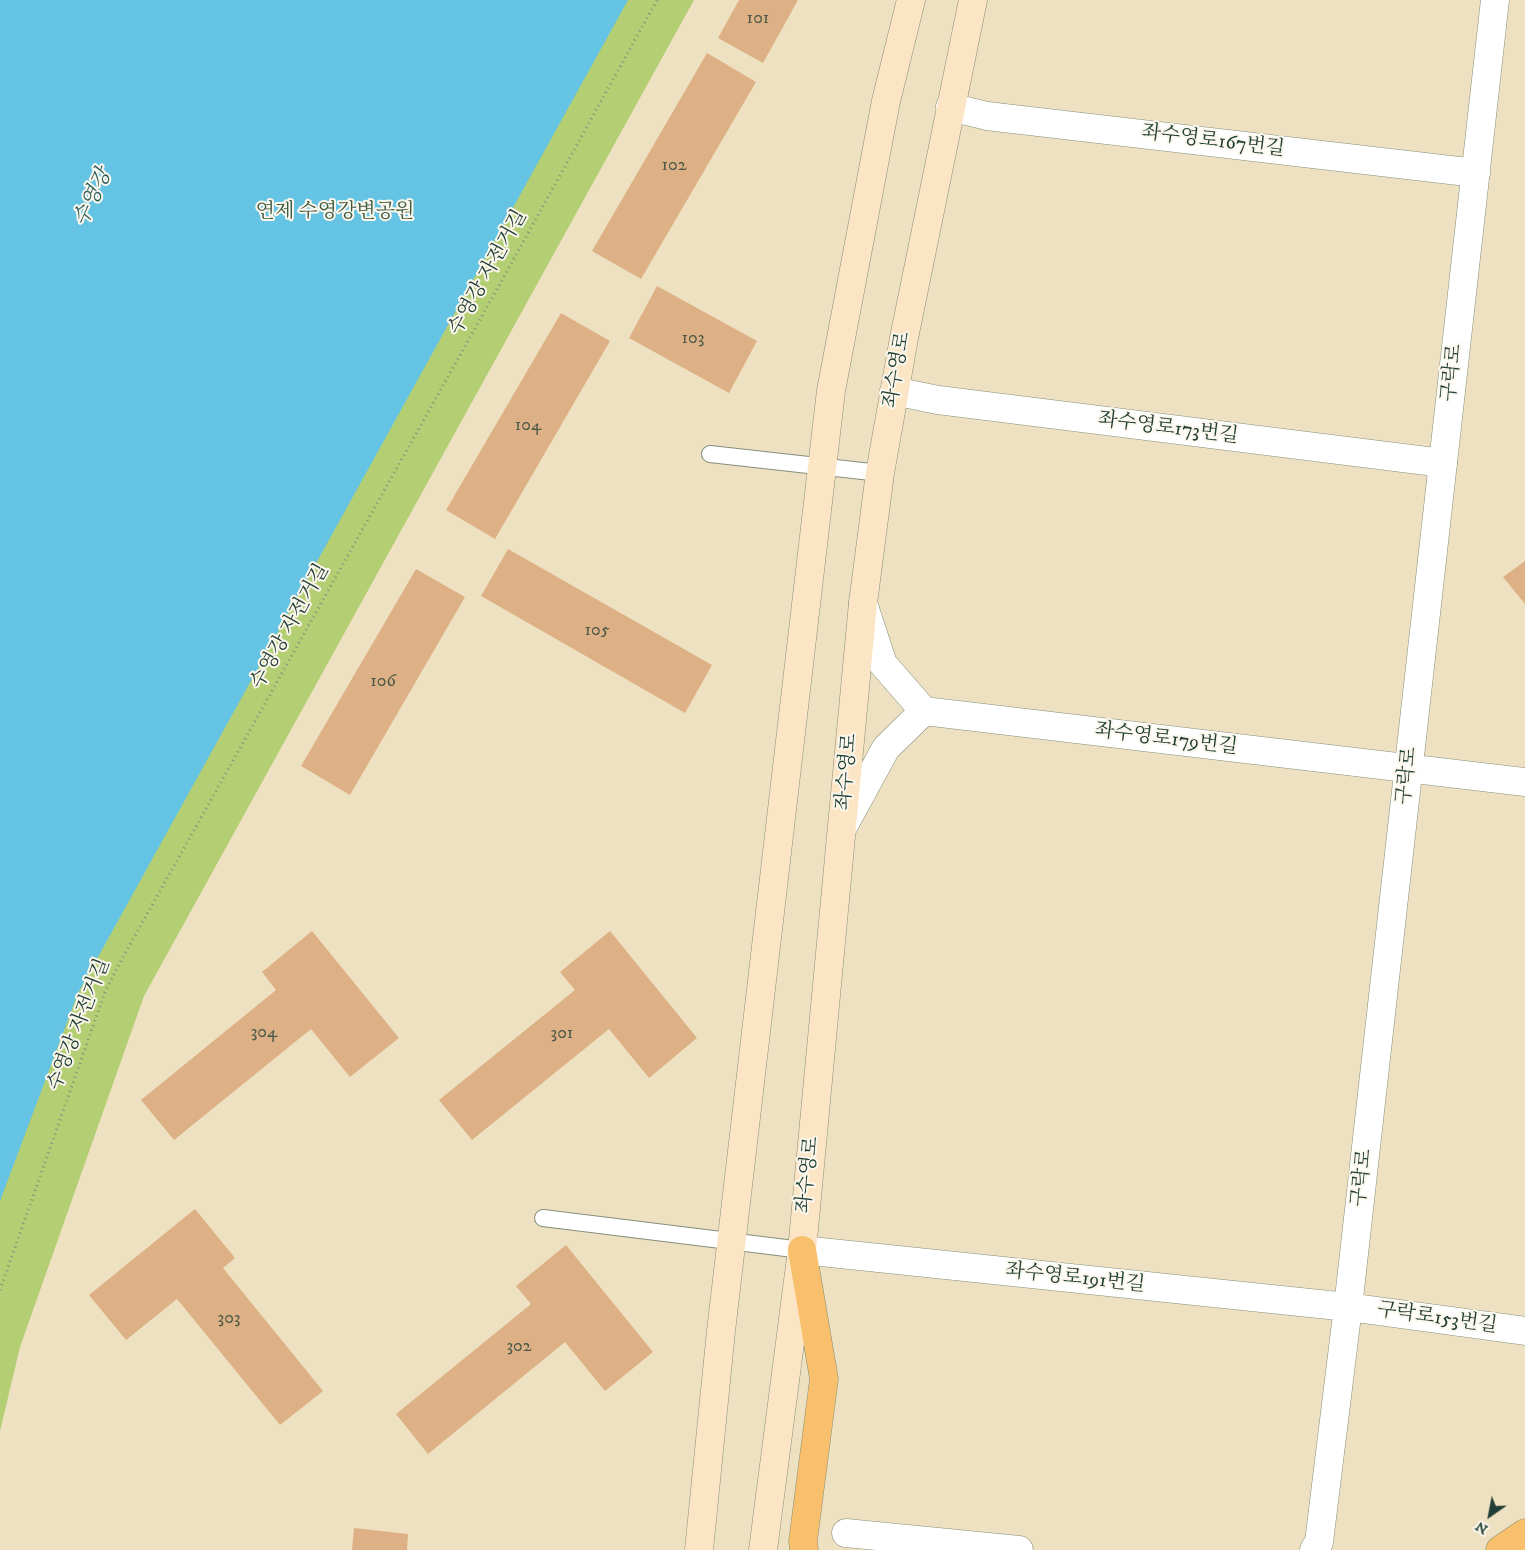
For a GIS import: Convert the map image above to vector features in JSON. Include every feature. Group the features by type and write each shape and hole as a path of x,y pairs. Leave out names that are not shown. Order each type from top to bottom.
{"highway":[{"path":"802,1250 824,1379 803,1541 804,1550"},
{"path":"1500,1550 1525,1533"}],"main road":[{"path":"699,1550 732,1242 831,391 886,101 911,0"},
{"name":"좌수영로","path":"763,1550 802,1250 844,825 863,604 880,473 894,391 973,0"}],"street":[{"name":"구락로","path":"1314,1550 1319,1542 1348,1307 1495,0"},
{"name":"좌수영로167번길","path":"950,107 987,116 1476,173"},
{"name":"좌수영로173번길","path":"894,391 938,400 1443,463"},
{"path":"844,825 886,748 924,711 883,664 863,604"},
{"name":"좌수영로179번길","path":"924,711 1525,782"},
{"name":"좌수영로191번길","path":"802,1250 1348,1307"},
{"name":"구락로153번길","path":"1348,1307 1525,1331"},
{"path":"846,1533 1019,1550"}],"lane":[{"path":"710,454 880,473"},
{"path":"543,1218 802,1250"}],"path":[{"name":"수영강 자전거길","path":"0,1290 105,992 122,957 482,317 657,0"}],"green space":[{"name":"수영강","path":"0,0 694,0 144,996 20,1347 0,1431"}],"water":[{"name":"수영강","path":"0,0 628,0 78,993 0,1201"}],"building":[{"path":"739,0 798,0 763,63 718,38"},
{"path":"707,53 756,82 641,279 592,251"},
{"path":"657,286 757,341 729,393 629,338"},
{"path":"561,313 610,341 495,539 446,510"},
{"path":"508,549 712,665 685,713 481,596"},
{"path":"1525,561 1525,604 1503,577"},
{"path":"416,569 465,597 350,795 301,766"},
{"path":"312,931 399,1038 350,1077 311,1029 174,1140 141,1100 276,990 262,972"},
{"path":"610,931 697,1038 649,1078 609,1029 472,1140 439,1100 575,990 560,972"},
{"path":"195,1209 235,1258 223,1268 323,1391 280,1425 177,1299 126,1340 89,1295"},
{"path":"566,1245 653,1352 605,1391 565,1342 428,1454 396,1414 531,1304 516,1286"},
{"path":"354,1528 408,1534 407,1550 352,1550"}],"park label":[{"name":"연제 수영강변공원","path":"335,213"}]}
